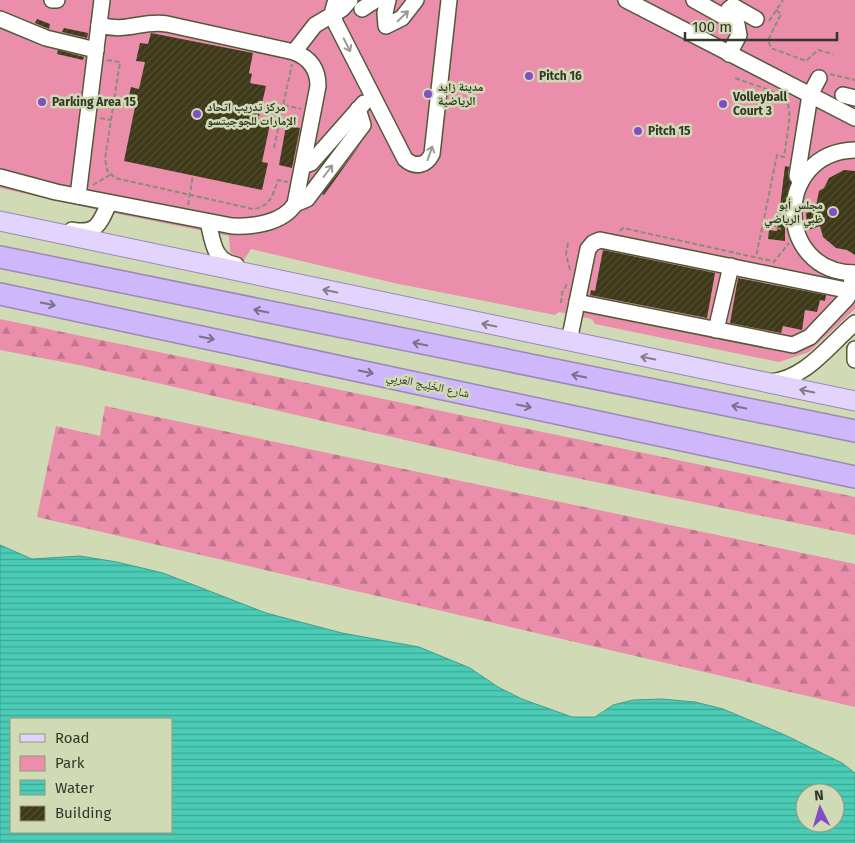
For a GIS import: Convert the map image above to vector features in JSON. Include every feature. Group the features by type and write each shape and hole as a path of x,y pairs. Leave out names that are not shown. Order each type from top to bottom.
{"highway":[{"path":"0,244 53,268"},
{"path":"0,258 855,431"},
{"name":"شارع الخَلِيج العَربِي","path":"0,294 855,478"}],"main road":[{"path":"0,221 855,401"}],"street":[{"path":"52,0 57,0"},
{"path":"78,192 102,0"},
{"path":"334,7 342,9 376,0"},
{"path":"388,0 385,13 386,26 402,18 416,0"},
{"path":"334,7 372,93 405,159 414,165 425,163 432,154 448,0"},
{"path":"626,0 855,118"},
{"path":"694,0 734,22 740,31 729,54"},
{"path":"724,16 730,8 735,6 756,19"},
{"path":"294,52 315,25 334,7"},
{"path":"0,19 46,38 96,54"},
{"path":"100,25 122,29 161,24 294,52 306,57 317,73 318,86 295,204"},
{"path":"801,182 797,176 810,95 819,78"},
{"path":"303,166 311,163 372,93"},
{"path":"0,177 78,192 109,203 185,218 232,226 257,224 281,217 295,204 307,199 363,125 358,109"},
{"path":"802,148 827,157"},
{"path":"577,302 784,344 798,344 810,337 845,301 851,290 854,273 835,270 819,262 806,249 797,234 793,206 801,182 815,165 827,157 844,151 855,150"},
{"path":"38,230 58,229 84,232 92,230 102,220 109,203"},
{"path":"208,222 216,253 221,259 231,264 263,270 273,279"},
{"path":"569,341 590,246 600,240 851,290"},
{"path":"716,330 731,266"},
{"path":"766,382 783,380 798,373 855,323"},
{"path":"855,349 855,360"}],"path":[{"path":"756,19 765,23 783,0"},
{"path":"776,10 781,14 768,40 771,48 806,61 818,50 833,54"},
{"path":"274,148 294,52"},
{"path":"96,54 120,62 105,159 105,165 110,175 120,180 259,208 270,202 278,180 299,184"},
{"path":"819,78 820,76 826,78 832,74 855,80"},
{"path":"735,78 779,94 786,99 791,107 784,157 777,155 756,258"},
{"path":"283,105 313,112"},
{"path":"78,192 110,175"},
{"path":"185,218 193,176"},
{"path":"617,243 622,228 774,262"},
{"path":"772,265 797,234"},
{"path":"568,243 566,252 570,274"},
{"path":"560,303 562,293 569,278"}],"green space":[{"name":"مدينة زايد الرياضية","path":"0,0 855,0 855,309 809,352 779,362 595,324 592,319 559,312 555,315 394,283 251,249 243,261 230,252 229,236 0,188"},
{"path":"0,319 855,497 855,535 527,468 79,365 0,350"},
{"path":"105,406 855,564 855,707 37,517 56,426 100,436"}],"water":[{"path":"0,545 32,559 80,556 117,562 163,573 266,613 342,633 419,647 470,668 498,687 522,699 572,717 595,717 613,705 633,700 662,699 695,702 723,709 785,735 842,763 855,773 855,843 0,843"}],"building":[{"path":"37,19 50,24 49,29 35,23"},
{"path":"64,28 88,33 87,38 62,32"},
{"name":"مركز تدريب اتحاد الإمارات للجوجيتسو","path":"151,33 253,53 249,73 252,74 250,83 266,86 258,121 270,124 262,162 268,163 262,190 124,161 135,107 127,105 131,87 139,89 145,62 136,61 140,43 148,44"},
{"path":"58,50 84,57 83,60 57,54"},
{"path":"286,126 300,128 292,168 279,165"},
{"path":"363,141 324,195 322,194"},
{"path":"785,166 789,167 788,175 791,183 785,211 785,241 768,239 769,230 777,231"},
{"name":"مجلس أبو ظبي الرياضي","path":"844,170 855,171 855,255 847,250 836,248 823,237 820,226 808,230 806,213 815,211 819,191 824,188 829,178"},
{"path":"603,250 715,273 707,318 590,295 591,290 595,291"},
{"path":"738,278 826,295 825,301 820,300 817,312 805,310 802,330 783,326 781,333 730,323"}],"place":[{"name":"Pitch 16","path":"529,76"},
{"name":"مدينة زايد الرياضية","path":"428,94"},
{"name":"Parking Area 15","path":"42,102"},
{"name":"Volleyball Court 3","path":"723,104"},
{"name":"مركز تدريب اتحاد الإمارات للجوجيتسو","path":"197,114"},
{"name":"Pitch 15","path":"638,131"},
{"name":"مجلس أبو ظبي الرياضي","path":"833,212"}]}
